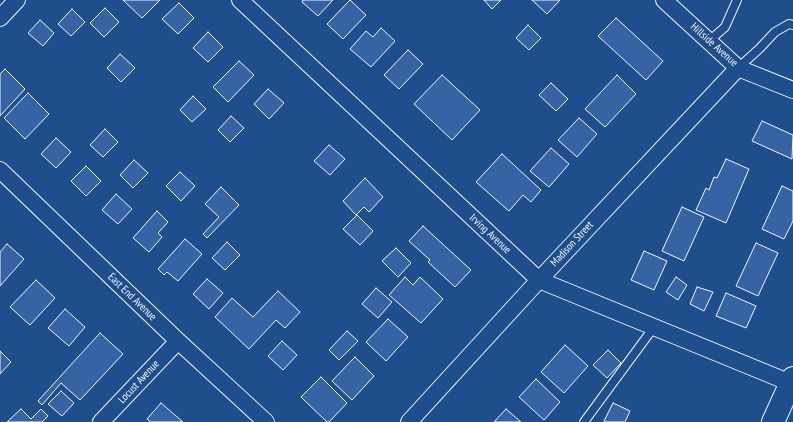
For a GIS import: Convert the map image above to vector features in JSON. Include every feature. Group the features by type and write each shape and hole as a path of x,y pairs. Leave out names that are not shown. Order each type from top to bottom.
{"main road":[{"path":"773,422 792,382"}],"street":[{"path":"0,18 17,0"},
{"name":"Irving Avenue","path":"240,0 539,280 654,328 792,382"},
{"name":"Hillside Avenue","path":"664,0 738,68 793,90"},
{"name":"Madison Street","path":"409,422 539,280 738,68"},
{"name":"East End Avenue","path":"0,170 178,341 266,422"},
{"name":"Locust Avenue","path":"101,422 178,341"}],"lane":[{"path":"709,41 725,27 737,0"},
{"path":"738,68 775,32 789,24 793,25"},
{"path":"584,422 654,328"}],"building":[{"path":"123,0 160,0 142,18"},
{"path":"303,0 333,0 318,16 302,2"},
{"path":"350,0 366,15 343,39 327,24"},
{"path":"484,0 501,0 492,9"},
{"path":"532,0 560,0 547,14"},
{"path":"179,3 194,18 178,34 162,19"},
{"path":"105,8 119,22 104,37 90,23"},
{"path":"72,9 85,22 71,36 58,24"},
{"path":"616,18 663,61 646,80 598,36"},
{"path":"40,20 54,33 43,46 28,33"},
{"path":"528,25 541,38 529,50 516,38"},
{"path":"381,28 395,41 371,67 350,49 366,31 373,37"},
{"path":"208,32 223,47 208,62 193,48"},
{"path":"408,50 423,64 399,89 384,75"},
{"path":"120,54 135,68 121,82 107,68"},
{"path":"239,61 254,75 228,102 213,87"},
{"path":"5,69 25,89 0,116 0,74"},
{"path":"442,75 480,110 452,140 414,104"},
{"path":"617,75 636,94 605,127 585,109"},
{"path":"551,83 568,99 556,111 539,95"},
{"path":"268,89 284,103 269,119 254,104"},
{"path":"28,93 49,114 25,139 4,118"},
{"path":"193,96 206,109 192,122 180,110"},
{"path":"231,116 244,128 230,142 218,130"},
{"path":"579,118 597,134 577,157 558,140"},
{"path":"762,121 793,135 792,159 752,141"},
{"path":"105,129 118,142 103,157 90,145"},
{"path":"56,138 71,152 56,168 41,154"},
{"path":"329,145 345,159 330,175 314,161"},
{"path":"551,148 569,164 549,187 530,171"},
{"path":"502,154 541,190 531,202 523,195 509,211 476,182"},
{"path":"726,159 749,169 726,223 696,210 706,188 709,190 714,177 717,178"},
{"path":"134,160 148,173 133,188 120,175"},
{"path":"86,166 101,181 86,196 71,181"},
{"path":"180,172 195,186 181,201 166,186"},
{"path":"365,178 383,197 369,212 364,207 356,215 343,201"},
{"path":"782,186 793,191 793,221 784,239 762,229"},
{"path":"221,187 239,205 207,238 203,234 219,217 205,204"},
{"path":"116,194 132,209 118,224 102,210"},
{"path":"682,207 704,217 684,261 662,251"},
{"path":"157,211 168,222 158,233 162,237 149,252 133,238"},
{"path":"357,215 373,231 360,245 343,229"},
{"path":"423,226 471,270 455,287 428,262 430,260 409,241"},
{"path":"185,239 202,254 178,281 167,272 164,275 158,269"},
{"path":"227,242 240,255 225,270 212,258"},
{"path":"756,243 778,253 758,296 736,286"},
{"path":"7,244 24,259 0,286 0,252"},
{"path":"396,248 411,263 398,277 382,261"},
{"path":"644,251 667,261 654,290 631,280"},
{"path":"405,277 413,285 420,277 443,299 421,323 389,295"},
{"path":"676,277 687,285 678,300 666,292"},
{"path":"207,279 223,293 209,309 193,294"},
{"path":"36,280 55,298 30,325 10,307"},
{"path":"697,287 713,292 704,311 690,304"},
{"path":"376,288 392,302 378,318 362,304"},
{"path":"278,291 300,312 285,328 276,320 249,349 215,317 232,298 253,317"},
{"path":"726,293 756,306 746,328 716,316"},
{"path":"65,309 85,327 69,346 48,328"},
{"path":"388,319 408,337 386,361 366,342"},
{"path":"347,331 358,341 339,360 329,350"},
{"path":"100,333 123,354 80,400 61,383 42,405 38,401"},
{"path":"282,341 297,355 283,370 268,356"},
{"path":"565,345 588,366 564,393 541,372"},
{"path":"608,350 621,363 607,378 593,365"},
{"path":"0,351 11,362 0,374"},
{"path":"355,357 374,376 352,400 332,381"},
{"path":"321,377 347,403 329,422 327,422 301,397"},
{"path":"536,379 560,402 544,420 519,397"},
{"path":"61,391 74,403 62,416 48,404"},
{"path":"161,403 183,422 151,422 147,419"},
{"path":"613,403 630,411 625,422 604,421"},
{"path":"21,409 31,419 41,409 48,416 42,422 7,422"},
{"path":"506,409 521,422 494,422"}]}
